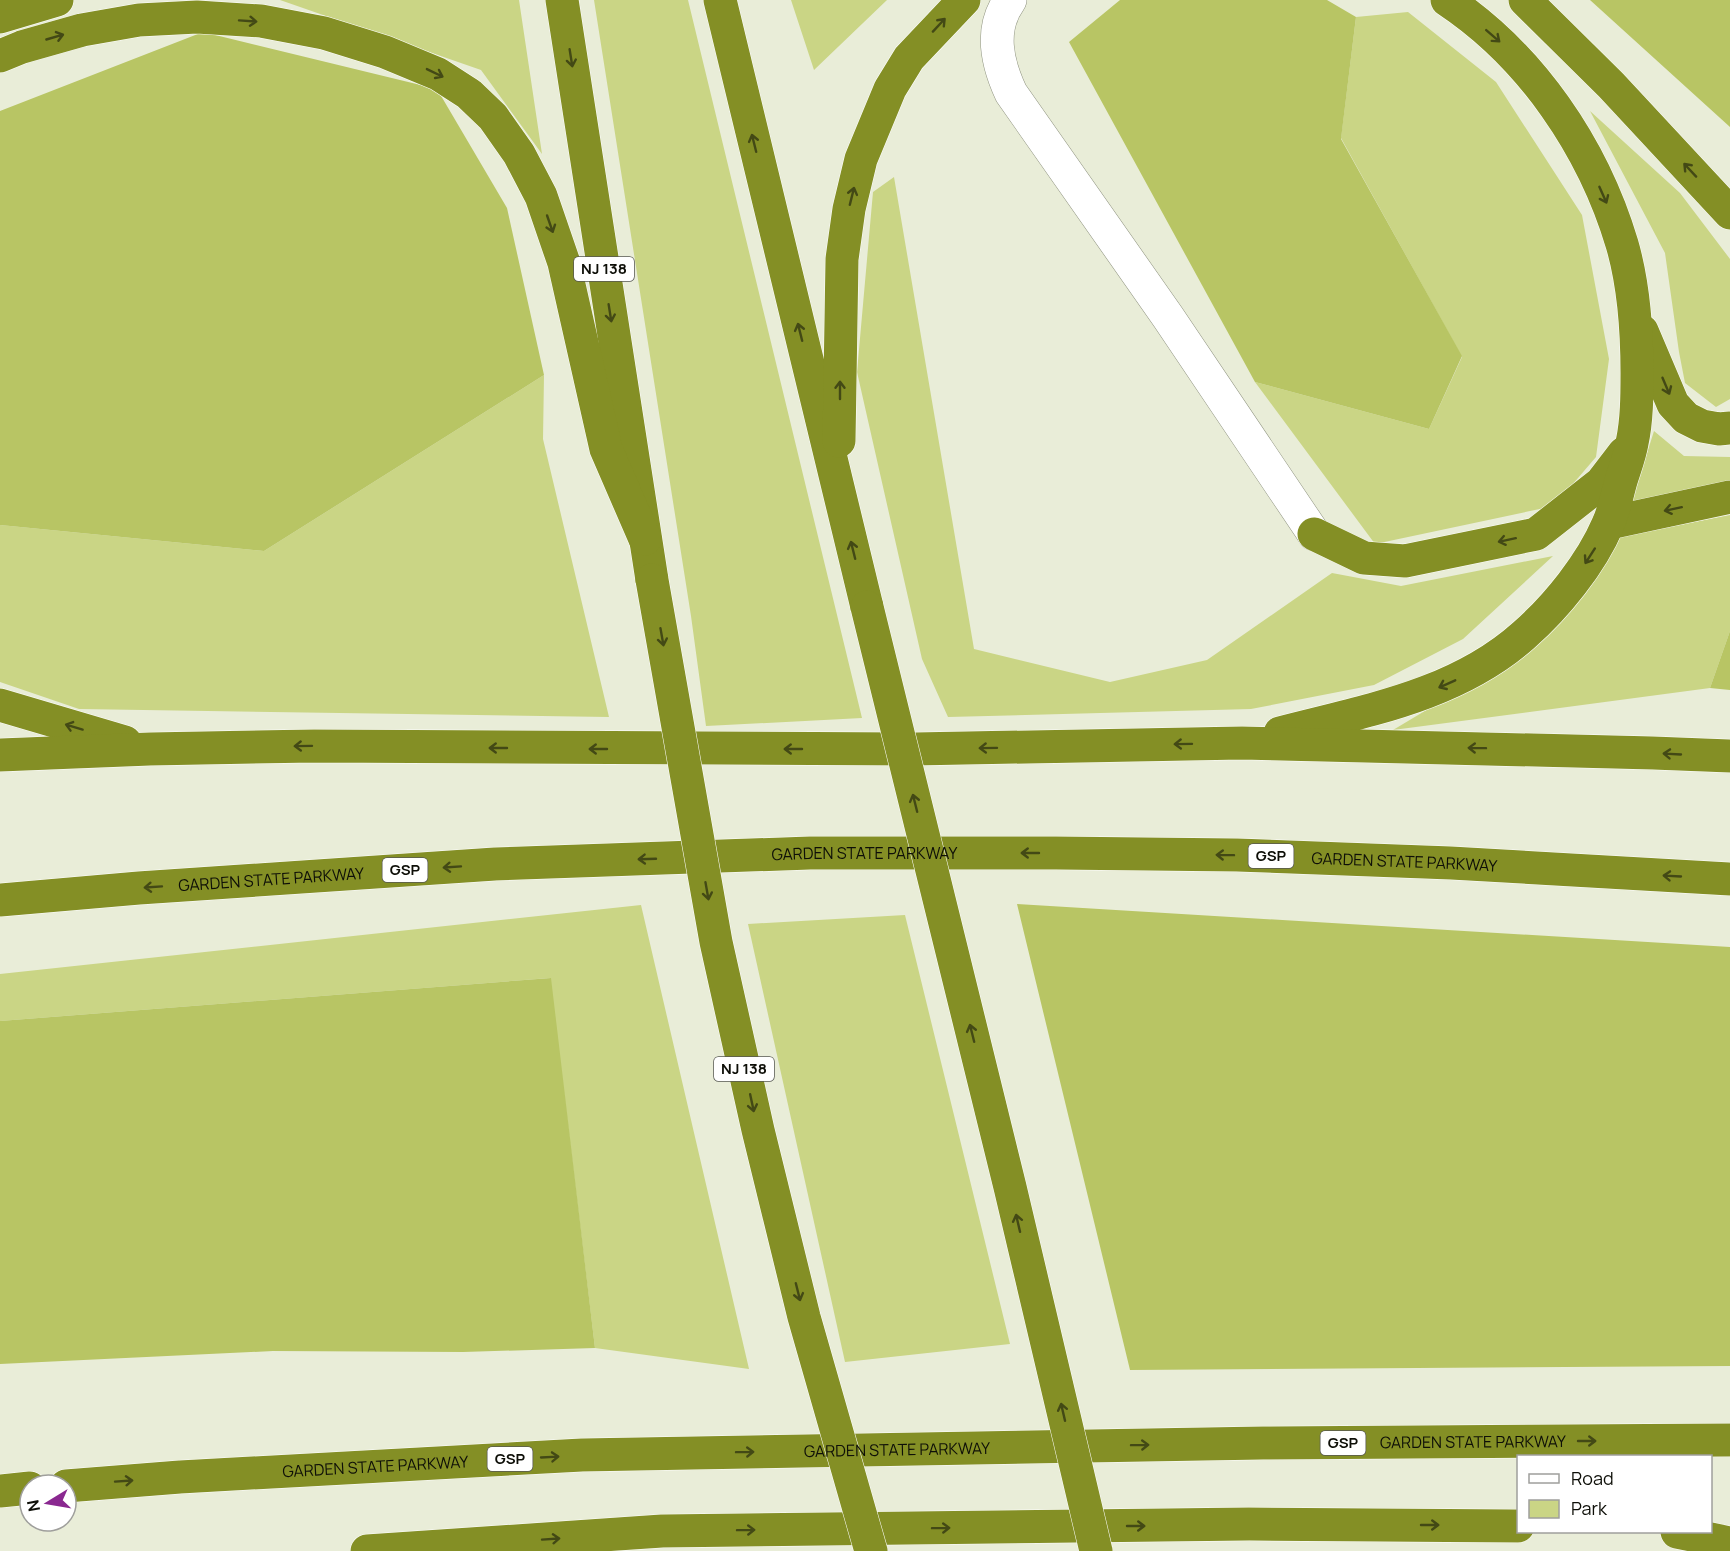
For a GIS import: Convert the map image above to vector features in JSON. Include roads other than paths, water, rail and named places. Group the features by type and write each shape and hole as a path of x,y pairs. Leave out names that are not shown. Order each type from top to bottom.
{"highway":[{"path":"0,17 57,0"},
{"name":"NJ 138","path":"562,0 645,538 716,942 755,1119 804,1317 871,1551"},
{"path":"720,0 1010,1187 1096,1551"},
{"path":"839,491 842,259 849,209 861,159 890,89 909,58 964,0"},
{"path":"1242,743 1432,691 1464,675 1506,649 1544,616 1579,573 1609,524 1633,442 1637,390 1635,313 1622,244 1605,196 1575,138 1543,89 1504,47 1461,9 1447,0"},
{"path":"1525,0 1611,85 1730,213"},
{"path":"0,56 22,47 82,30 139,20 197,17 261,21 324,33 385,51 438,75 470,94 493,117 512,144 541,196 564,263 606,449 645,538"},
{"path":"1635,313 1673,404 1686,417 1702,426 1730,428"},
{"path":"1314,534 1364,558 1404,561 1536,534 1601,483 1633,442"},
{"path":"1609,524 1730,497"},
{"path":"0,705 150,749"},
{"path":"0,755 314,746 914,749 1242,743 1730,756"},
{"name":"GARDEN STATE PARKWAY","path":"0,900 139,888 495,864 810,853 1237,855 1451,863 1730,879"},
{"name":"GARDEN STATE PARKWAY","path":"78,1485 180,1477 582,1455 1263,1443 1730,1440"},
{"path":"0,1491 18,1489"},
{"path":"367,1551 662,1532 1249,1524 1517,1526"},
{"path":"1712,1525 1730,1525"},
{"path":"1682,1533 1730,1543"}],"lane":[{"path":"1010,0 1001,16 997,49 1001,72 1011,93 1162,309 1314,534"}]}
